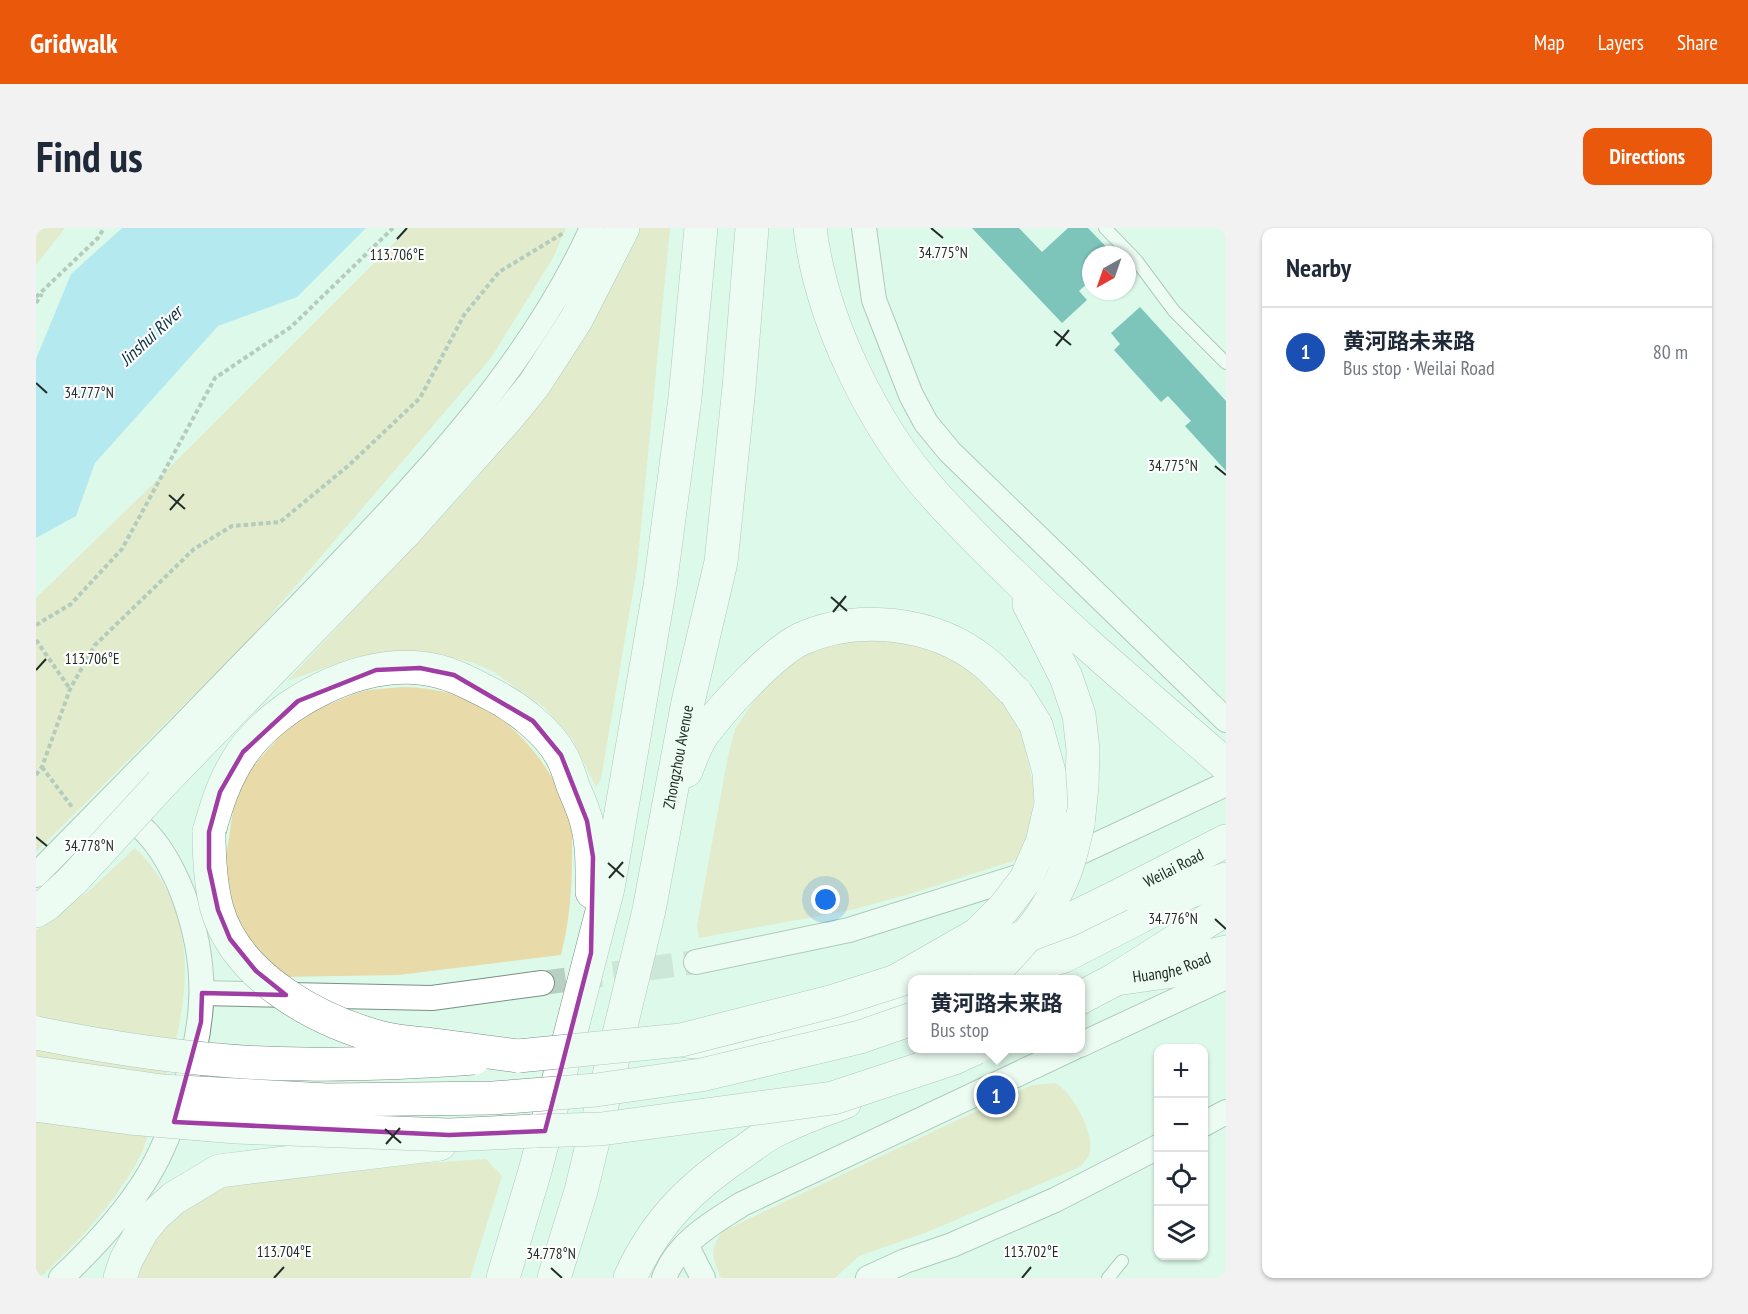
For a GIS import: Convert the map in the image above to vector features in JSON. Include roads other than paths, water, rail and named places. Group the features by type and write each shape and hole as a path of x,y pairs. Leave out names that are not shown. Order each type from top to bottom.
{"main road":[{"path":"36,911 73,880 162,783 406,531 507,418 534,385 576,320 623,228"},
{"path":"503,1278 535,1171 608,888 660,586 685,398 701,228"},
{"name":"Zhongzhou Avenue","path":"554,1278 581,1191 648,910 688,702 721,562 740,387 752,228"},
{"path":"810,228 813,251 828,306 852,368 889,435 931,491 1065,626 1226,765"},
{"path":"991,975 1039,918 1059,886 1071,856 1078,824 1083,750 1079,715 1066,677 1034,612 1001,563"},
{"path":"667,814 702,735 760,670 800,640 823,632 861,625 903,626 942,637 983,661 1016,693 1036,725 1049,772 1051,804 1042,843 1026,879 1004,908 978,934 925,975"},
{"path":"518,1056 384,1039 336,1023 299,1005 256,971 230,939 218,910 209,868 208,832 220,792 243,752 269,724 298,700 337,681 376,669 420,668 454,675 493,695 533,721 561,755 587,821 593,857 591,953"},
{"name":"Weilai Road","path":"933,975 956,962 1069,920 1226,841"},
{"path":"1002,975 1064,956 1186,893 1226,879"},
{"path":"1085,995 1116,979 1226,909"},
{"name":"Huanghe Road","path":"1116,979 1173,971 1226,952"},
{"path":"36,1032 96,1045 224,1060 303,1064 388,1063 518,1056 681,1040 834,1001 904,991"},
{"path":"36,1073 174,1092 327,1100 493,1098 596,1090 701,1075 861,1037 908,1020"},
{"path":"36,1105 130,1118 236,1126 449,1135 601,1129 833,1098 965,1053"},
{"path":"630,1278 640,1256 663,1221 719,1167 778,1128 965,1053"},
{"path":"120,1278 126,1260 142,1231 154,1216 174,1198 219,1171 534,1131"}],"street":[{"path":"36,875 386,516 471,416 520,353 547,312 592,228"},
{"path":"864,228 874,300 911,395 926,423 950,452 1226,720"},
{"path":"696,962 849,930 1049,867 1226,784"},
{"path":"61,1278 91,1250 111,1227 161,1154 176,1116 192,1064 201,1022 200,956 191,916 176,877 149,836 110,800"},
{"path":"1085,1043 1226,977"},
{"path":"202,993 432,998 542,983"},
{"path":"664,1278 671,1261 686,1245 703,1229 742,1204 1062,1053"},
{"path":"1208,1121 1226,1112"},
{"path":"867,1278 905,1261 952,1245 1055,1200 1154,1149"},
{"path":"686,1245 703,1278"}],"lane":[{"path":"1105,228 1136,260 1174,311 1226,363"},
{"path":"1108,1278 1122,1261"}],"water":[{"name":"Jinshui River","path":"122,228 366,228 297,297 218,326 95,463 76,516 36,538 36,359 71,274"}],"tunnel":[{"path":"542,983 696,962"}],"place":[{"name":"黄河路未来路","path":"996,1095"}]}
